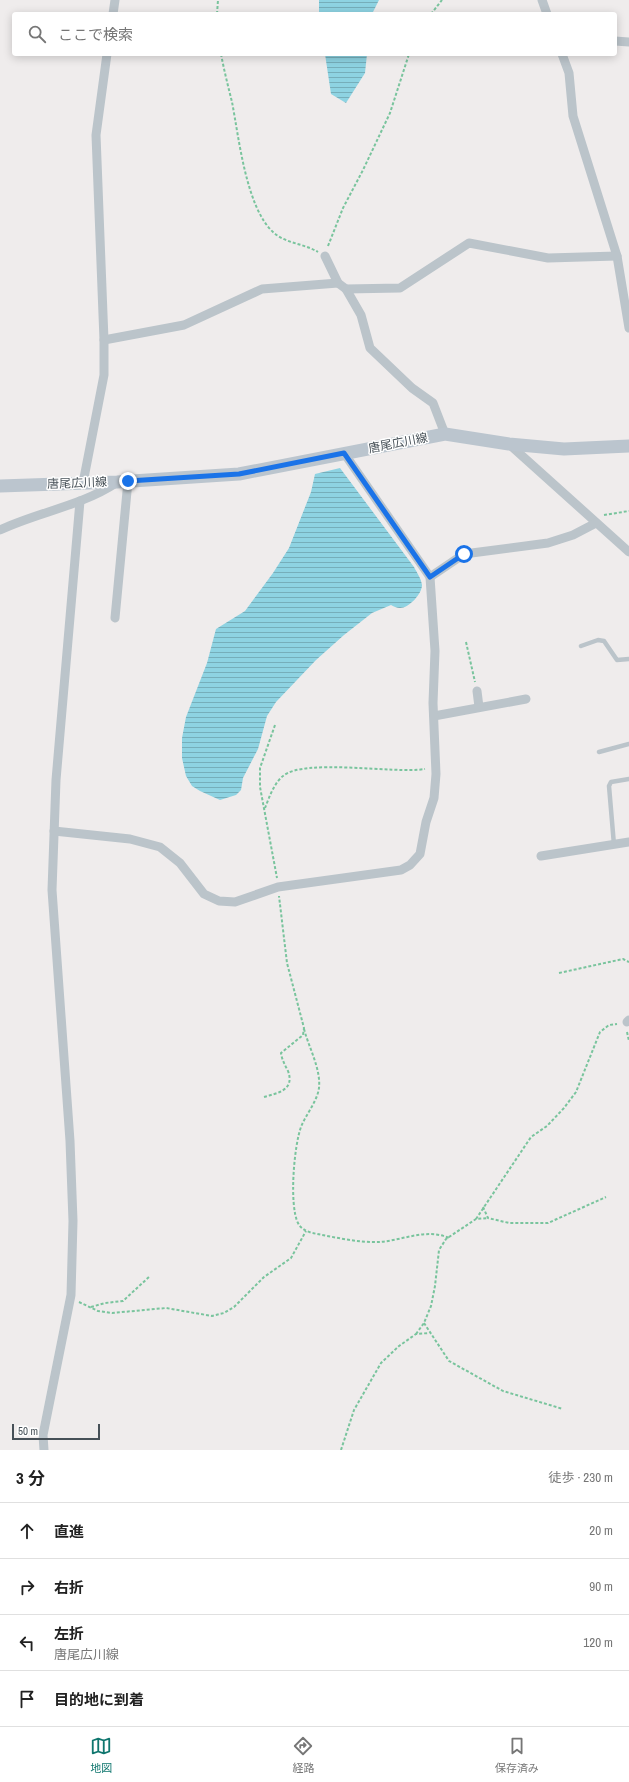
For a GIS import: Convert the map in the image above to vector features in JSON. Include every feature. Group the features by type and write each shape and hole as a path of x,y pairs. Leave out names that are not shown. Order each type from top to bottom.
{"main road":[{"name":"唐尾広川線","path":"0,486 122,482 239,474 445,434 509,444 564,449 629,446"}],"street":[{"path":"113,12 115,0"},
{"path":"542,0 546,12"},
{"path":"617,41 629,42"},
{"path":"83,483 104,375 96,135 107,56"},
{"path":"563,56 569,73 573,116 616,256 629,328"},
{"path":"346,289 400,288 469,243 548,258 616,256"},
{"path":"324,256 338,283 346,289 361,315 370,348 412,388 433,402 445,434"},
{"path":"104,340 184,325 262,289 338,283"},
{"path":"509,444 629,552"},
{"path":"54,831 130,839 160,847 180,862 204,894 219,901 235,902 278,886 401,870 410,865 420,854 426,822 434,798 436,767 434,716 435,651 430,577 344,453"},
{"path":"0,530 24,518 98,494 122,482 115,618"},
{"path":"44,1450 43,1435 70,1299 73,1221 70,1141 52,890 56,780 80,501"},
{"path":"430,577 464,554 548,543 573,535 593,520"},
{"path":"477,691 479,708"},
{"path":"434,716 526,699"},
{"path":"541,856 629,842"}],"lane":[{"path":"582,646 598,640 604,641 617,660 629,659"},
{"path":"599,752 629,744"},
{"path":"614,845 609,786 611,782 629,779"}],"path":[{"path":"217,12 218,0"},
{"path":"433,12 442,0"},
{"path":"221,56 247,178 265,224 274,233 287,242 312,248 324,256 342,208 363,170 390,113 408,56"},
{"path":"593,520 629,511"},
{"path":"466,642 477,691"},
{"path":"275,725 260,768 260,787 278,886 282,932 288,963 304,1028 320,1080 319,1091 301,1128 293,1168 295,1214 298,1224 306,1231 336,1238 378,1242 440,1233 449,1238"},
{"path":"264,809 282,776 294,770 307,768 365,768 412,771 436,767"},
{"path":"559,973 623,959 629,962"},
{"path":"341,1450 354,1410 381,1363 399,1346 416,1334 424,1323 431,1306 439,1250 449,1238 476,1219 531,1137 547,1126 564,1108 576,1092 600,1032 610,1026 628,1021"},
{"path":"264,1097 284,1091 288,1087 290,1081 281,1053 303,1035 304,1028"},
{"path":"476,1219 488,1218 509,1223 548,1223 606,1197"},
{"path":"483,1207 488,1218"},
{"path":"70,1299 98,1311 112,1313 166,1308 212,1316 224,1313 234,1307 264,1278 291,1258 306,1231"},
{"path":"91,1307 105,1303 123,1301 150,1276"},
{"path":"424,1323 429,1333 436,1340 449,1361 503,1392 563,1409"},
{"path":"416,1334 429,1333"}],"water":[{"path":"319,0 379,0 373,12 319,12"},
{"path":"325,56 367,56 365,73 346,103 331,94"},
{"path":"340,468 414,567 421,580 422,585 420,592 407,606 400,608 391,605 372,613 316,660 276,702 267,716 258,749 243,778 241,790 236,795 220,800 192,786 186,776 182,758 182,738 186,717 207,663 216,629 245,611 289,548 311,492 315,474"}],"route":[{"path":"128,481 239,474 344,453 430,577 464,554"}]}
